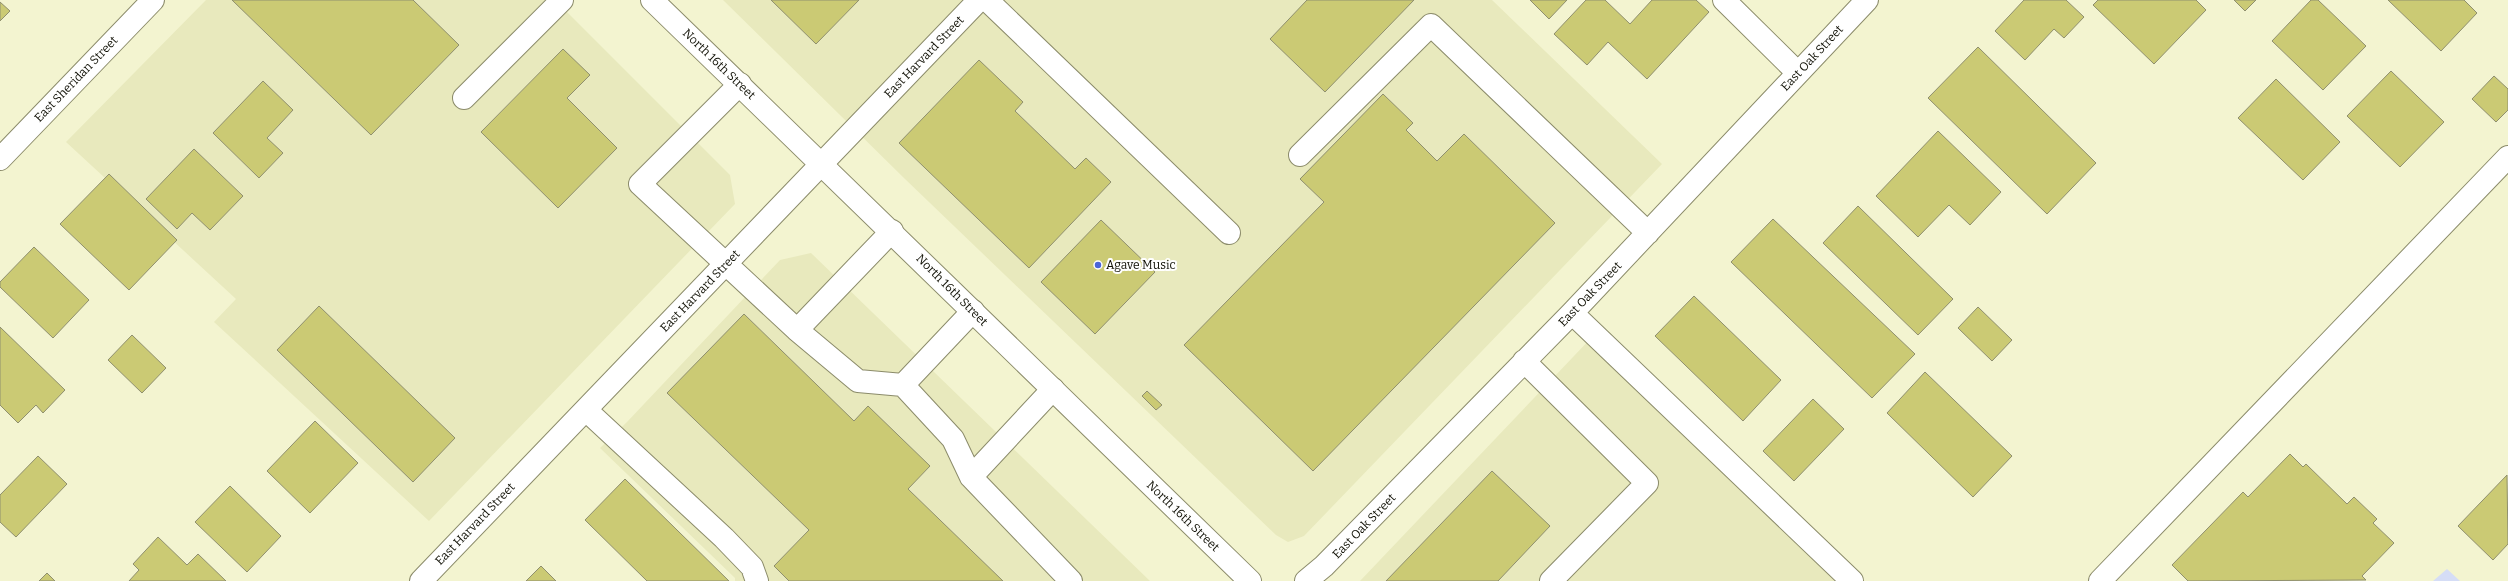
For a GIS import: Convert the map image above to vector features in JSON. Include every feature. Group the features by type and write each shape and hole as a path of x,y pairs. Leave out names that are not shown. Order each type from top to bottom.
{"street":[{"name":"East Sheridan Street","path":"0,159 152,0"},
{"path":"464,98 562,0"},
{"name":"North 16th Street","path":"652,0 823,163 1250,581"},
{"name":"East Harvard Street","path":"421,581 979,0"},
{"path":"987,0 1229,233"},
{"path":"1724,0 1798,74"},
{"name":"East Oak Street","path":"1306,581 1324,566 1572,313 1867,0"},
{"path":"1300,155 1431,25 1648,232"},
{"path":"740,84 640,184 725,265 797,330 858,381 904,385 954,439 971,477 1071,581"},
{"path":"2100,581 2508,157"},
{"path":"797,330 892,231"},
{"path":"904,385 973,311"},
{"path":"1572,313 1852,581"},
{"path":"1524,361 1648,483 1551,581"},
{"path":"971,477 1053,389"},
{"path":"586,410 724,538 752,567 757,581"}],"shaded area":[{"path":"206,0 555,0 730,175 735,204 429,521 214,322 236,299 66,142"},
{"path":"723,0 1492,0 1662,164 1304,536 1288,542 1276,535 905,179"},
{"path":"811,253 1150,581 735,581 735,578 600,448 627,422 780,260"},
{"path":"1593,336 1844,581 1360,581"},
{"path":"2447,569 2460,581 2433,581"}],"building":[{"path":"232,0 413,0 459,45 371,135"},
{"path":"771,0 859,0 816,44"},
{"path":"1307,0 1414,0 1325,92 1270,39"},
{"path":"1530,0 1567,0 1549,19"},
{"path":"1586,0 1605,0 1630,24 1652,0 1696,0 1709,12 1647,79 1608,42 1587,65 1554,34"},
{"path":"2024,0 2066,0 2084,17 2064,38 2054,29 2025,60 1995,31"},
{"path":"2098,0 2196,0 2206,10 2154,64 2093,5"},
{"path":"2234,0 2256,0 2245,11"},
{"path":"2311,0 2318,0 2366,46 2323,90 2272,41"},
{"path":"2388,0 2464,0 2477,13 2441,51"},
{"path":"0,2 10,11 0,21"},
{"path":"1978,47 2096,163 2047,214 1928,98"},
{"path":"563,49 590,75 567,98 617,148 558,208 481,132"},
{"path":"979,60 1023,102 1015,111 1075,169 1086,158 1111,182 1029,268 899,143"},
{"path":"2391,71 2444,122 2400,167 2347,116"},
{"path":"2494,76 2508,89 2508,110 2496,122 2472,99"},
{"path":"2276,79 2340,142 2303,180 2238,118"},
{"path":"263,81 293,110 267,138 283,153 259,178 213,133"},
{"path":"1383,94 1413,123 1406,130 1437,161 1464,134 1555,223 1313,471 1184,345 1324,202 1300,179"},
{"path":"1938,131 2001,192 1970,225 1949,205 1918,237 1876,196"},
{"path":"194,149 243,196 210,230 192,213 177,229 146,199"},
{"path":"109,174 177,240 129,290 60,224"},
{"path":"1858,206 1953,299 1918,335 1823,243"},
{"path":"1773,219 1915,354 1872,398 1731,262"},
{"path":"1101,220 1155,272 1095,334 1041,282"},
{"path":"34,247 89,300 53,338 0,287 0,282"},
{"path":"1694,296 1781,380 1743,421 1655,336"},
{"path":"319,306 455,438 413,482 277,350"},
{"path":"1978,307 2012,340 1992,361 1958,328"},
{"path":"744,314 854,421 868,406 930,466 908,489 1003,581 789,581 774,566 809,530 667,393"},
{"path":"0,327 65,390 43,413 36,405 18,423 0,405"},
{"path":"132,335 166,368 142,393 108,360"},
{"path":"1925,372 2012,456 1973,497 1887,413"},
{"path":"1147,391 1162,405 1156,410 1142,396"},
{"path":"1813,399 1844,429 1794,481 1763,451"},
{"path":"315,421 358,463 310,513 267,471"},
{"path":"2290,454 2303,467 2306,464 2347,504 2354,497 2377,519 2373,523 2394,543 2362,576 2366,580 2188,581 2172,565 2243,492 2248,497"},
{"path":"38,456 67,484 16,537 0,522 0,495"},
{"path":"1492,471 1550,526 1498,581 1386,581"},
{"path":"2507,475 2508,544 2493,560 2458,526"},
{"path":"625,479 729,581 647,581 585,520"},
{"path":"230,486 281,536 247,572 195,522"},
{"path":"158,537 187,565 198,554 226,581 129,581 139,570 133,564"},
{"path":"541,566 556,581 526,581"},
{"path":"47,573 55,581 39,581"}],"place":[{"name":"Agave Music","path":"1098,265"}]}
